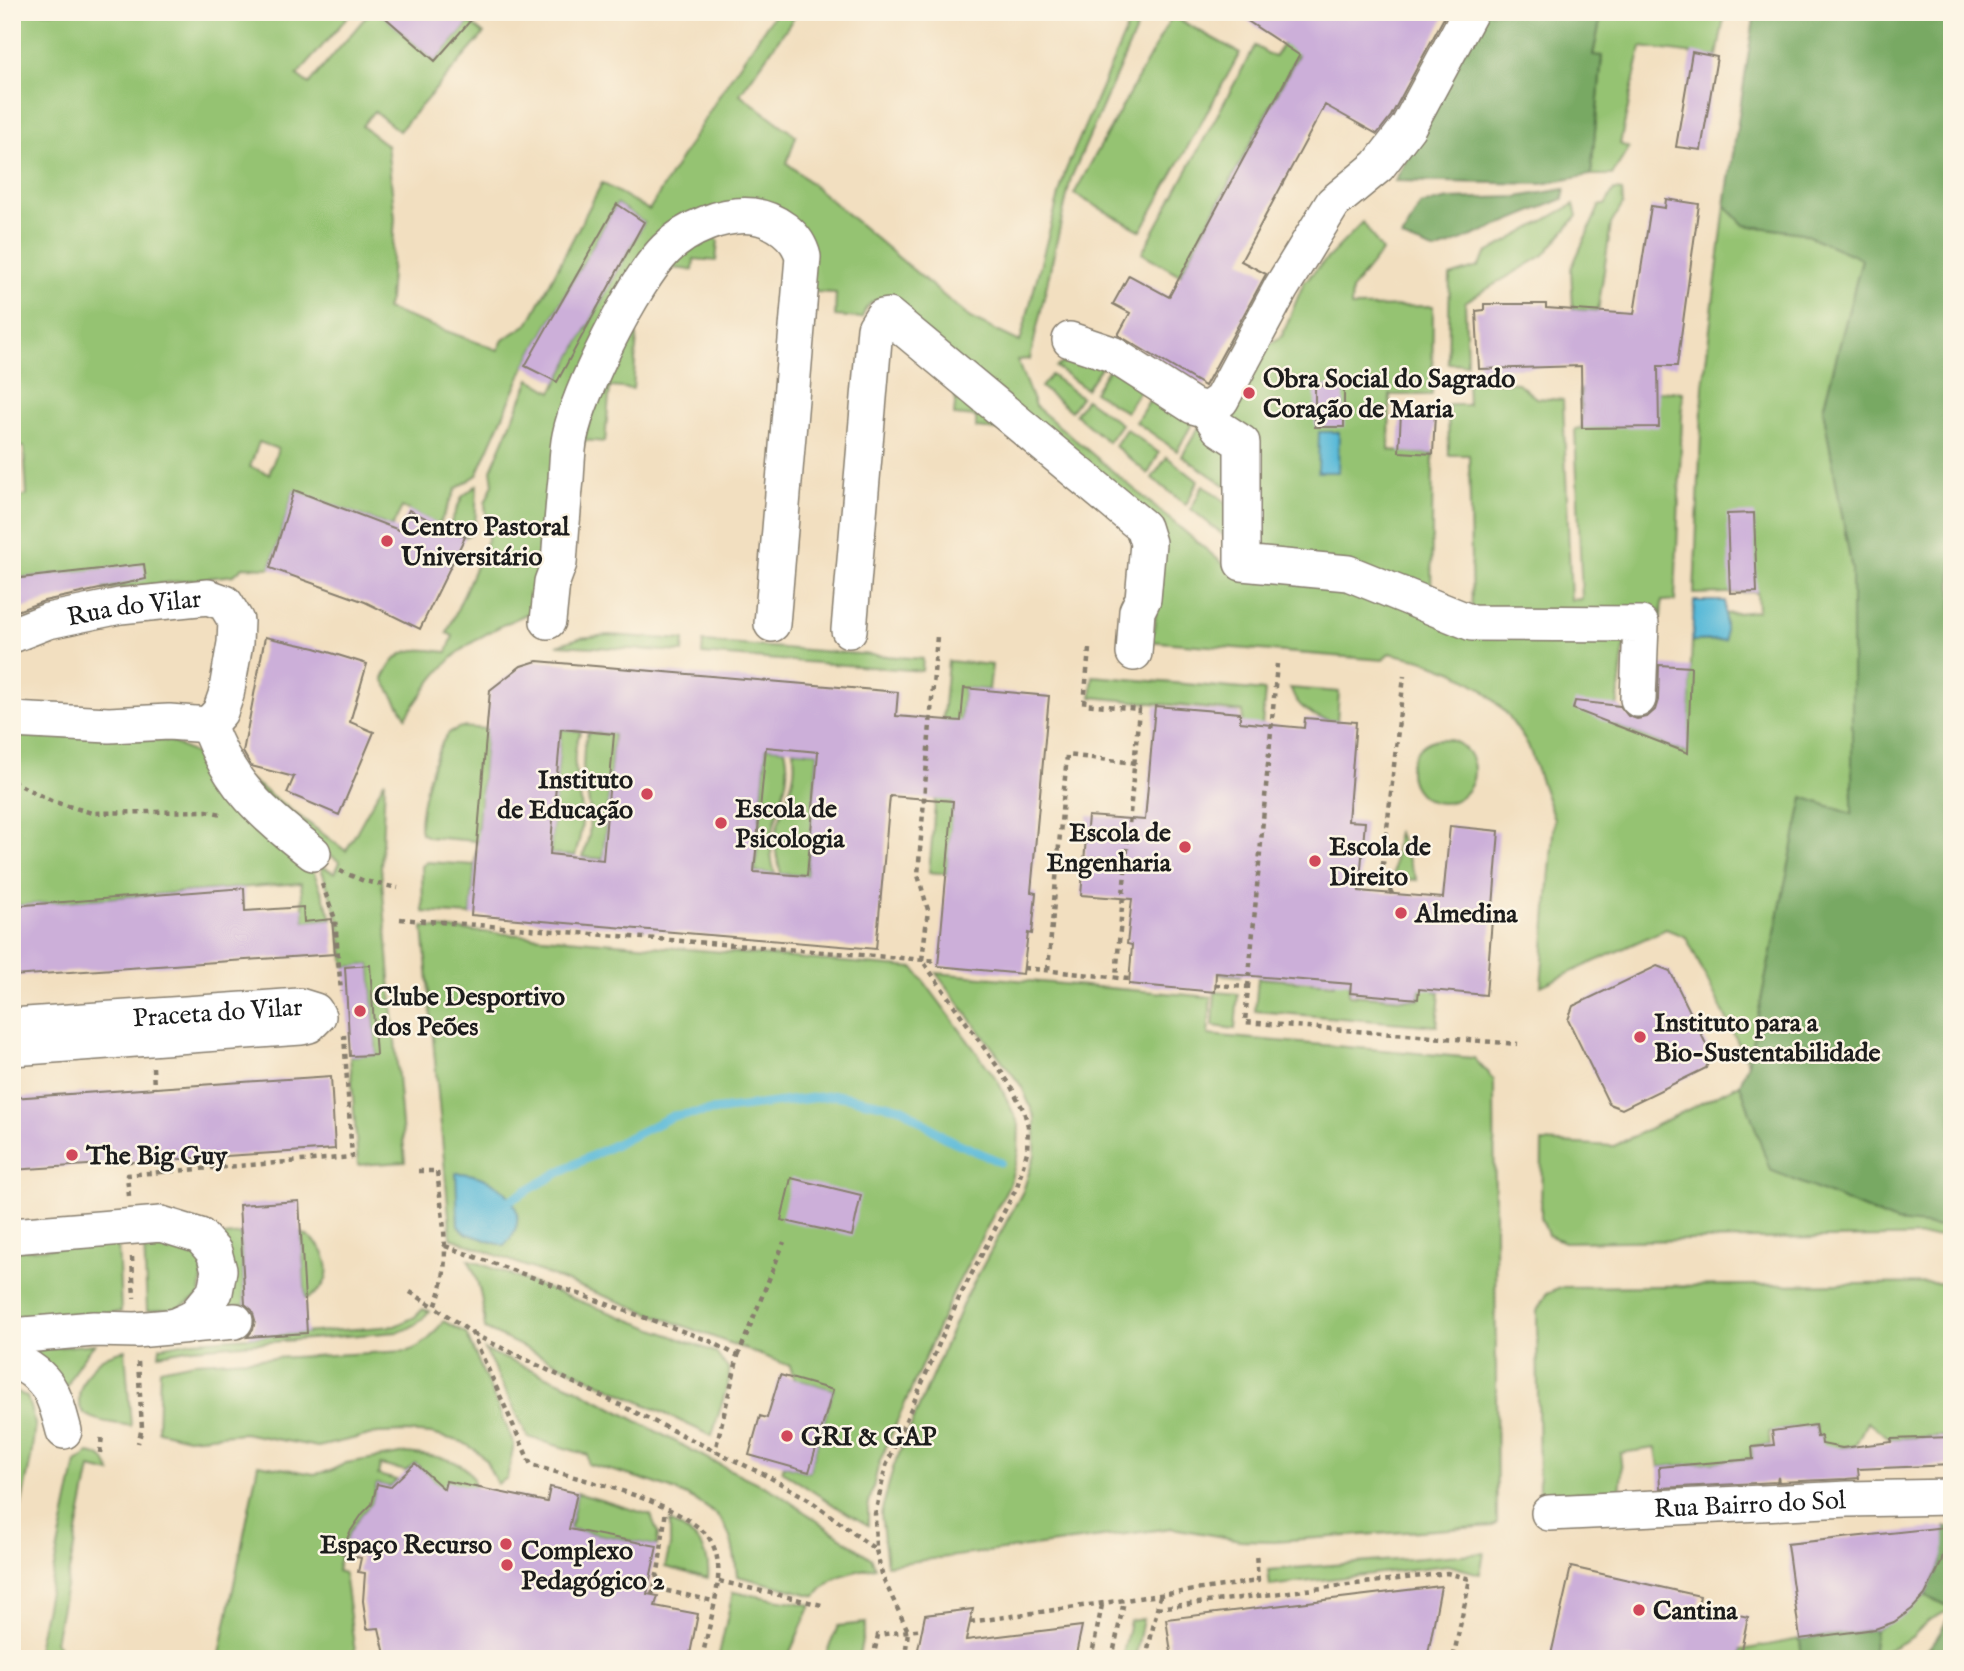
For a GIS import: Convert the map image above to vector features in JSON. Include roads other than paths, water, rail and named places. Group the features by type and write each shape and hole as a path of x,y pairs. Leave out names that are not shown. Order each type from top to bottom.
{"street":[{"path":"1208,410 1220,400 1281,288 1333,203 1378,166 1408,127 1470,12"},
{"path":"548,621 552,582 559,563 572,429 590,381 622,317 657,259 685,233 709,222 753,216 768,220 795,238 803,257 772,624"},
{"path":"849,630 874,328 882,317 889,316 1143,527 1148,543 1143,599 1137,611 1134,653"},
{"path":"1070,340 1112,354 1193,406 1208,410 1219,428 1242,443 1242,563 1348,573 1472,623 1641,624 1639,699"},
{"name":"Rua do Vilar","path":"12,635 48,621 120,606 208,597 225,603 236,621 235,643 226,695 220,712 208,724"},
{"path":"12,720 109,725 169,722 208,724 219,754 241,789 274,822 313,853"},
{"name":"Praceta do Vilar","path":"12,1027 299,1006 308,1007 318,1016 309,1025 301,1027 12,1048"},
{"path":"12,1236 160,1224 200,1236 214,1252 219,1270 215,1292 193,1318 175,1326"},
{"path":"12,1336 235,1321"},
{"path":"12,1359 33,1369 47,1383 57,1403 64,1431"},
{"name":"Rua Bairro do Sol","path":"1549,1513 1848,1499 1952,1497"}],"water":[{"path":"1319,432 1339,432 1338,472 1318,472"},
{"path":"1694,601 1725,601 1725,640 1692,641"},
{"path":"456,1173 485,1179 508,1195 515,1206 517,1219 514,1232 504,1246 465,1233 458,1226"}],"waterway":[{"path":"512,1199 567,1168 673,1116 836,1095 902,1108 944,1137 1000,1162"}],"place":[{"name":"Obra Social do Sagrado Coração de Maria","path":"1249,393"},
{"name":"Centro Pastoral Universitário","path":"387,541"},
{"name":"Instituto de Educação","path":"647,794"},
{"name":"Escola de Psicologia","path":"721,823"},
{"name":"Escola de Engenharia","path":"1185,847"},
{"name":"Escola de Direito","path":"1315,861"},
{"name":"Almedina","path":"1401,913"},
{"name":"Clube Desportivo dos Peões","path":"360,1011"},
{"name":"Instituto para a Bio-Sustentabilidade","path":"1640,1037"},
{"name":"The Big Guy","path":"72,1155"},
{"name":"GRI & GAP","path":"787,1436"},
{"name":"Espaço Recurso","path":"506,1544"},
{"name":"Complexo Pedagógico 2","path":"507,1565"},
{"name":"Cantina","path":"1639,1610"}]}
